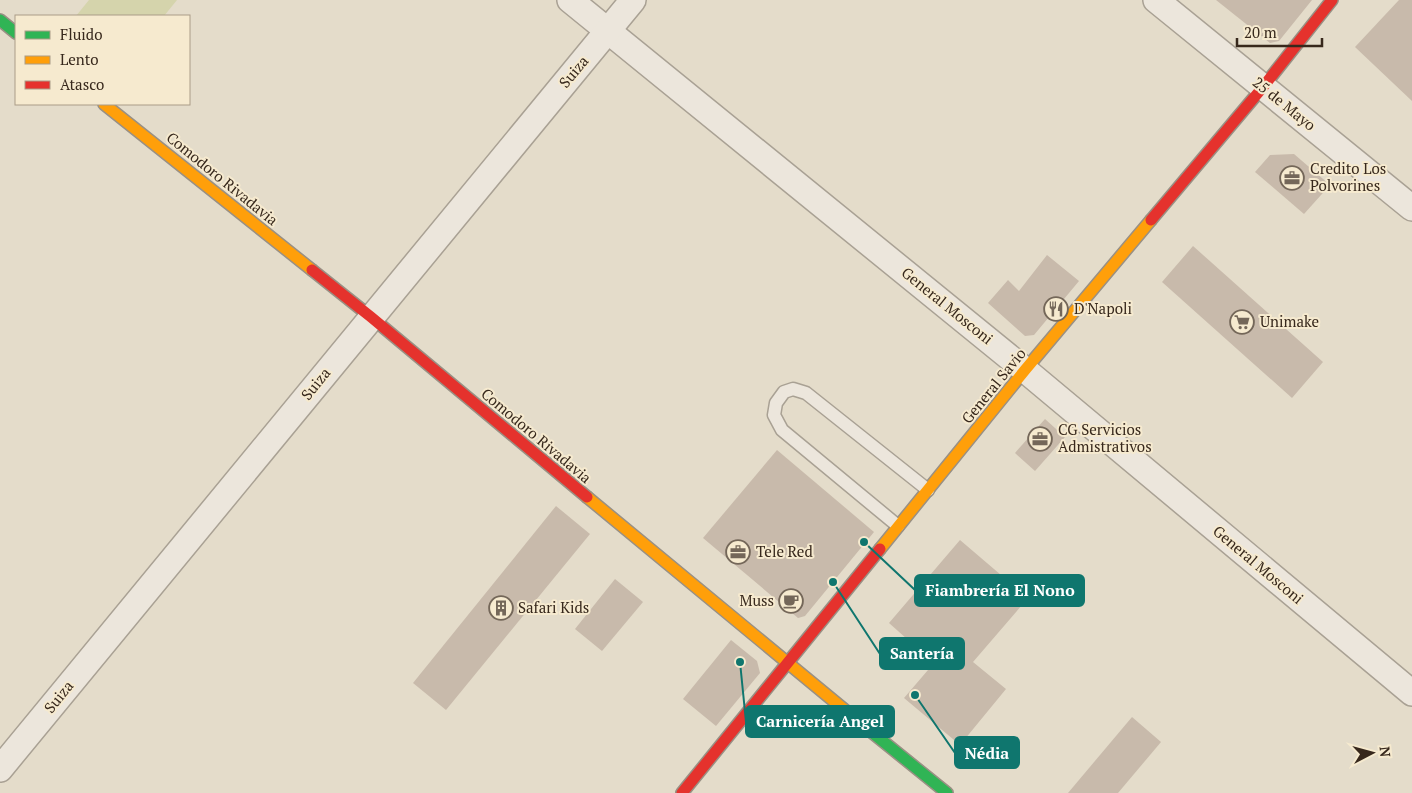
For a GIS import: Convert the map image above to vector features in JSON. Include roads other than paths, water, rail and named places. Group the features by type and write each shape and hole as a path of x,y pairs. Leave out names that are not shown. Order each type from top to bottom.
{"street":[{"name":"General Mosconi","path":"570,0 1025,370 1412,693"},
{"name":"Suiza","path":"0,768 633,0"},
{"name":"25 de Mayo","path":"1156,0 1412,208"},
{"name":"General Savio","path":"682,793 1025,370 1332,0"},
{"path":"0,20 15,33"},
{"name":"Comodoro Rivadavia","path":"105,105 371,317 786,664 947,793"}],"lane":[{"path":"898,526 782,430 774,415 776,402 784,392 793,389 806,393 928,490"}],"place":[{"name":"Credito Los Polvorines","path":"1292,178"},
{"name":"D'Napoli","path":"1056,309"},
{"name":"Unimake","path":"1242,322"},
{"name":"CG Servicios Admistrativos","path":"1040,439"},
{"name":"Fiambrería El Nono","path":"864,542"},
{"name":"Tele Red","path":"738,552"},
{"name":"Santería","path":"833,582"},
{"name":"Muss","path":"791,601"},
{"name":"Safari Kids","path":"501,608"},
{"name":"Carnicería Angel","path":"740,662"},
{"name":"Nédia","path":"915,695"}]}
